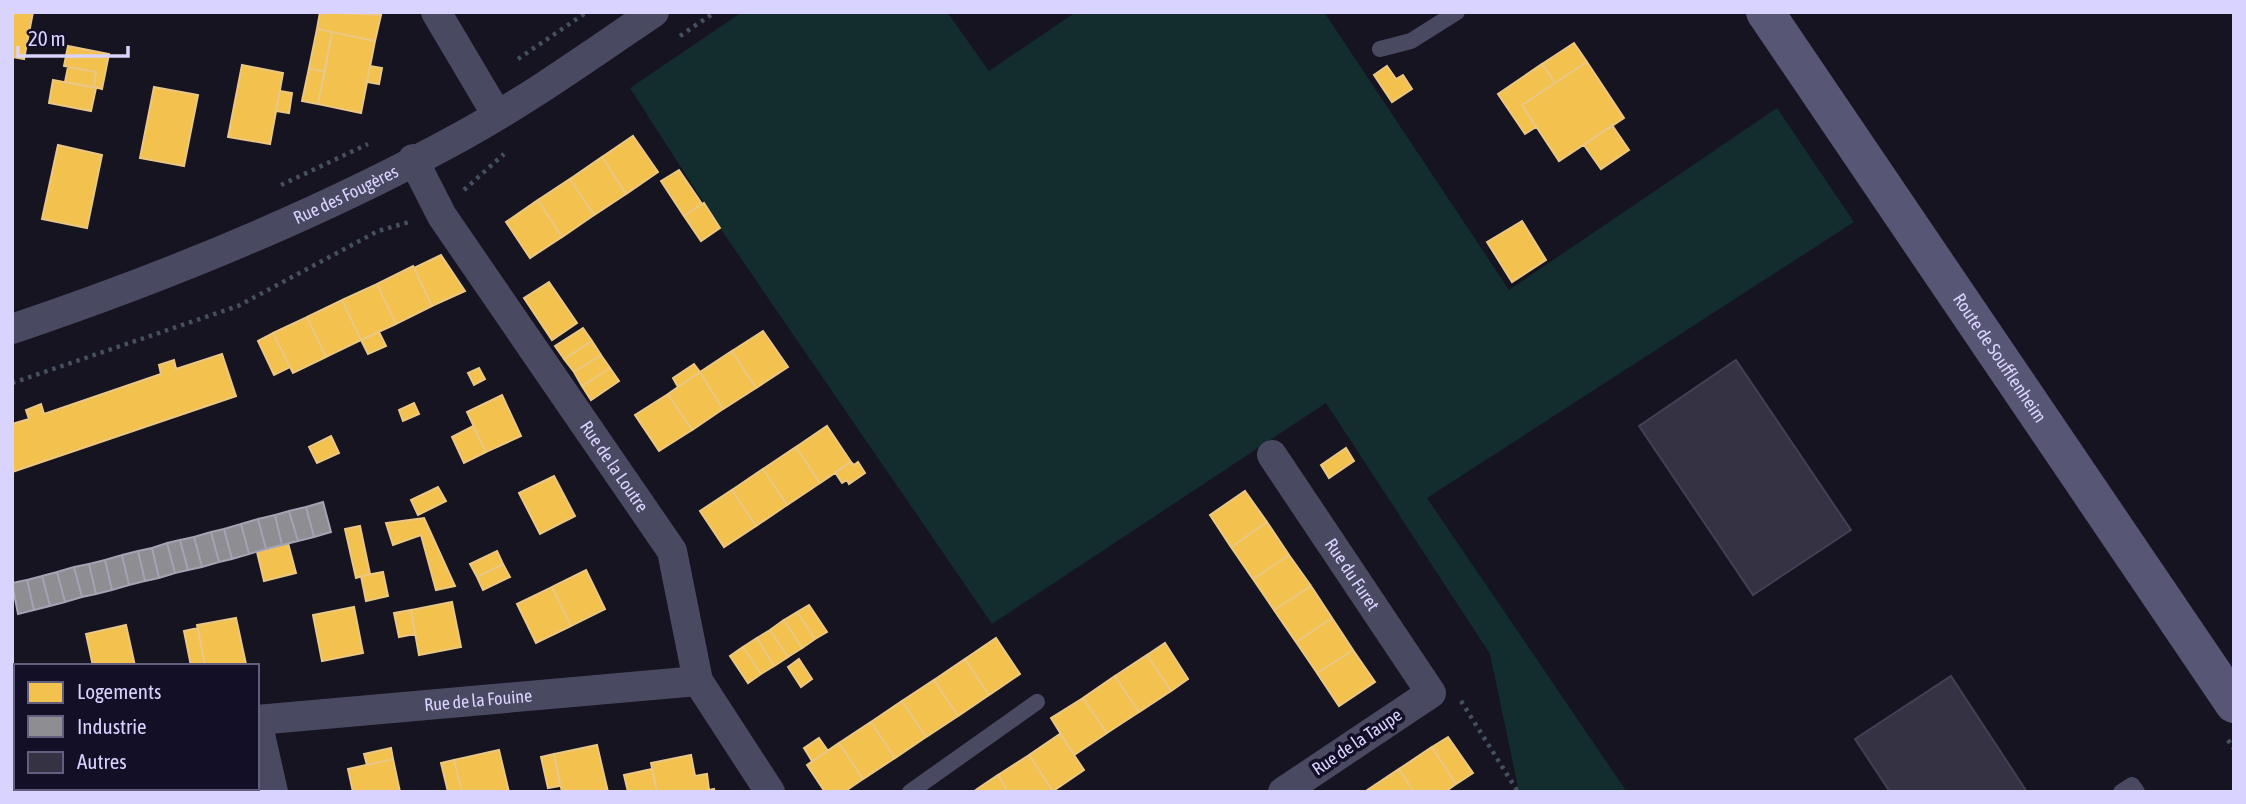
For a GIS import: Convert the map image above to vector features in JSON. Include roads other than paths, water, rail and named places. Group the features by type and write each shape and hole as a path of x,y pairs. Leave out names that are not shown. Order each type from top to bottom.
{"main road":[{"name":"Route de Soufflenheim","path":"1765,12 2234,704"}],"street":[{"path":"436,12 497,115"},
{"name":"Rue des Fougères","path":"12,329 205,256 359,188 497,115 654,12"},
{"name":"Rue de la Loutre","path":"413,159 442,216 672,551 698,681 770,792"},
{"name":"Rue du Furet","path":"1272,455 1431,693"},
{"name":"Rue de la Fouine","path":"259,721 698,681"},
{"name":"Rue de la Taupe","path":"1283,792 1431,693"},
{"path":"259,730 273,792"}],"lane":[{"path":"1380,49 1412,41 1457,12"},
{"path":"909,792 1037,702"},
{"path":"2121,792 2132,785 2137,792"}]}
